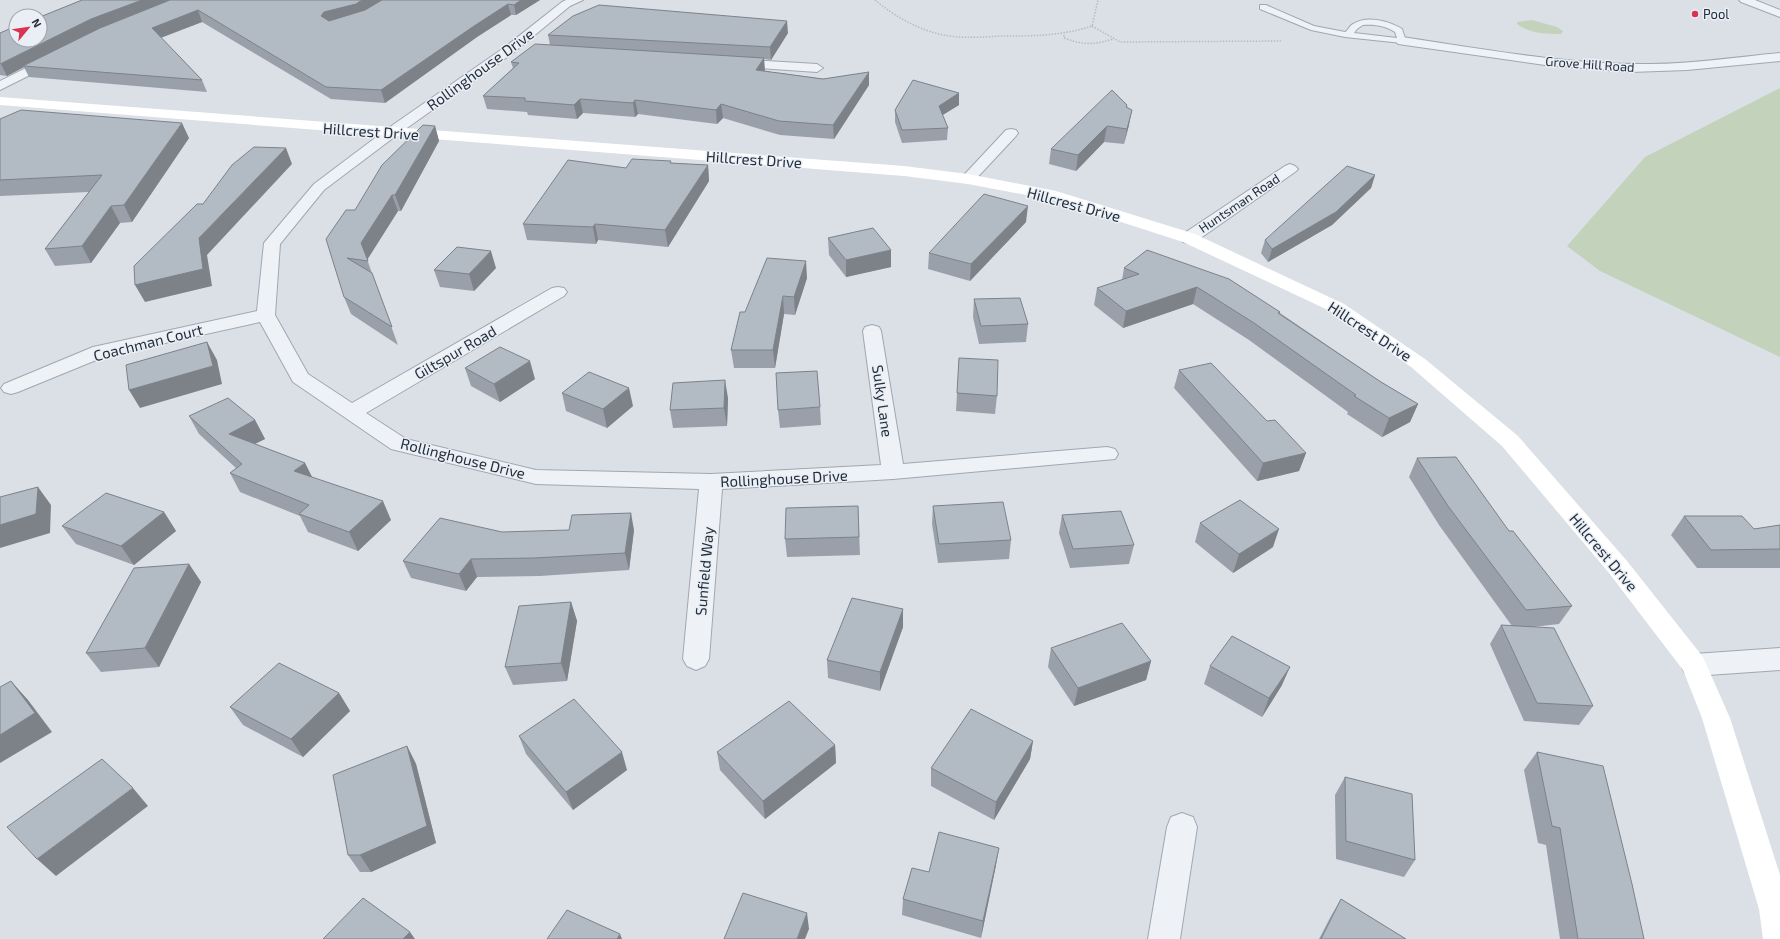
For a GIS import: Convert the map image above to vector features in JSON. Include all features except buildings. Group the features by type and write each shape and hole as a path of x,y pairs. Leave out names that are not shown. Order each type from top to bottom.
{"street":[{"name":"Rollinghouse Drive","path":"577,0 566,4 517,50 392,132 319,187 272,243 266,315 300,378 399,444 536,477 711,482 893,472 1107,454"},
{"path":"1745,0 1780,14"},
{"name":"Grove Hill Road","path":"1402,41 1532,59 1633,68 1668,67 1780,57"},
{"path":"0,86 61,55"},
{"path":"722,63 817,68"},
{"name":"Hillcrest Drive","path":"0,102 904,171 968,179 1056,196 1189,238 1338,308 1418,363 1510,441 1618,567 1694,665 1721,733 1775,909 1779,939"},
{"path":"968,179 1011,133"},
{"name":"Huntsman Road","path":"1189,238 1290,169"},
{"name":"Giltspur Road","path":"352,412 558,292"},
{"name":"Coachman Court","path":"11,388 100,351 266,315"},
{"name":"Sulky Lane","path":"872,331 893,472"},
{"name":"Sunfield Way","path":"696,659 711,482"},
{"path":"1694,665 1780,659"},
{"path":"1164,939 1182,827"}],"lane":[{"path":"1263,7 1310,27 1349,34 1402,41 1399,31 1386,25 1361,24 1355,26 1349,34"}],"path":[{"path":"875,0 889,13 927,29 956,37 1056,36 1092,26 1120,42 1281,41"},
{"path":"1092,26 1098,0"},
{"path":"1064,35 1064,38 1083,46 1092,46 1113,39"}],"green space":[{"path":"1532,20 1557,27 1563,31 1561,34 1538,33 1527,30 1517,24 1517,22"},
{"path":"1780,88 1780,357 1600,271 1567,246 1645,157"}],"place":[{"name":"Pool","path":"1695,14"}]}
